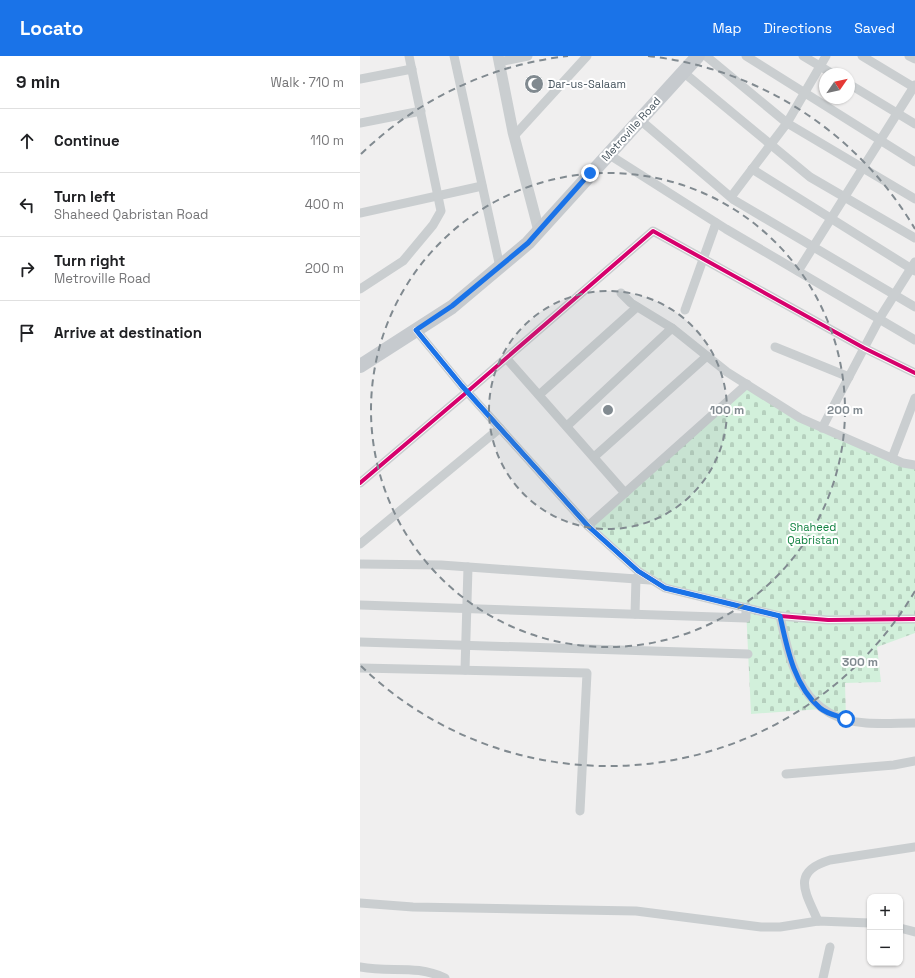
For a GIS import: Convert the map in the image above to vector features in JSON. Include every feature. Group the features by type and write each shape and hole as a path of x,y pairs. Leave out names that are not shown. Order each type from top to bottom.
{"main road":[{"name":"Metroville Road","path":"360,366 452,306 528,243 639,119 698,56"}],"street":[{"path":"360,289 402,261 423,238 441,211 409,56"},
{"path":"454,56 500,267"},
{"path":"528,56 499,59 514,136 539,230"},
{"path":"514,136 587,56"},
{"path":"706,56 786,123 915,199"},
{"path":"746,56 806,92 915,162"},
{"path":"804,56 823,68"},
{"path":"731,197 786,123 806,92 826,56"},
{"path":"798,271 915,87 862,56"},
{"path":"909,56 915,60"},
{"path":"360,78 412,69"},
{"path":"683,72 810,177 915,238"},
{"path":"855,88 915,124"},
{"path":"360,123 421,112"},
{"path":"639,119 731,197 915,307"},
{"path":"608,154 716,223 915,340"},
{"path":"752,169 832,219 914,267 879,319 822,428"},
{"path":"360,213 482,186"},
{"path":"685,310 702,258 716,223"},
{"path":"360,483 653,231 864,348 915,373"},
{"path":"621,294 637,307 672,328 707,356 747,384 800,418 892,458 915,464"},
{"path":"539,395 637,307"},
{"path":"567,426 672,328"},
{"path":"416,330 467,392 588,526 638,571 665,588 780,616 828,620 915,619"},
{"path":"775,347 849,377"},
{"path":"594,458 707,356"},
{"path":"506,358 625,493"},
{"path":"588,526 747,384"},
{"path":"892,458 915,398"},
{"path":"360,544 500,428"},
{"path":"360,564 468,567 652,580"},
{"path":"466,670 468,567"},
{"path":"635,614 636,578"},
{"path":"360,605 746,618 746,608"},
{"path":"780,616 787,647 795,671 807,693 821,709 846,719 865,723 915,723"},
{"path":"360,642 748,654"},
{"path":"360,668 587,673 580,811"},
{"path":"786,774 894,765 915,761"},
{"path":"818,921 805,891 804,884 809,869 817,864 830,860 915,847"},
{"path":"360,904 413,907 636,911 761,927 780,927 818,921 867,924"},
{"path":"903,929 915,932"},
{"path":"823,978 830,947"},
{"path":"360,966 381,970 415,969 431,971 444,978"}],"green space":[{"name":"Shaheed Qabristan","path":"747,384 800,418 915,465 915,633 877,647 881,682 845,683 846,719 821,709 751,714 746,608 665,588 590,527"}],"cycle path":[{"path":"360,483 653,231 864,348 915,373"},
{"path":"416,330 462,386 588,526 638,571 665,588 780,616 828,620 915,619"}],"place":[{"name":"Dar-us-Salaam","path":"534,84"}],"route":[{"path":"590,173 528,243 452,306 416,330 462,386 588,526 638,571 665,588 780,616 787,647 795,671 807,693 821,709 846,719"}]}
